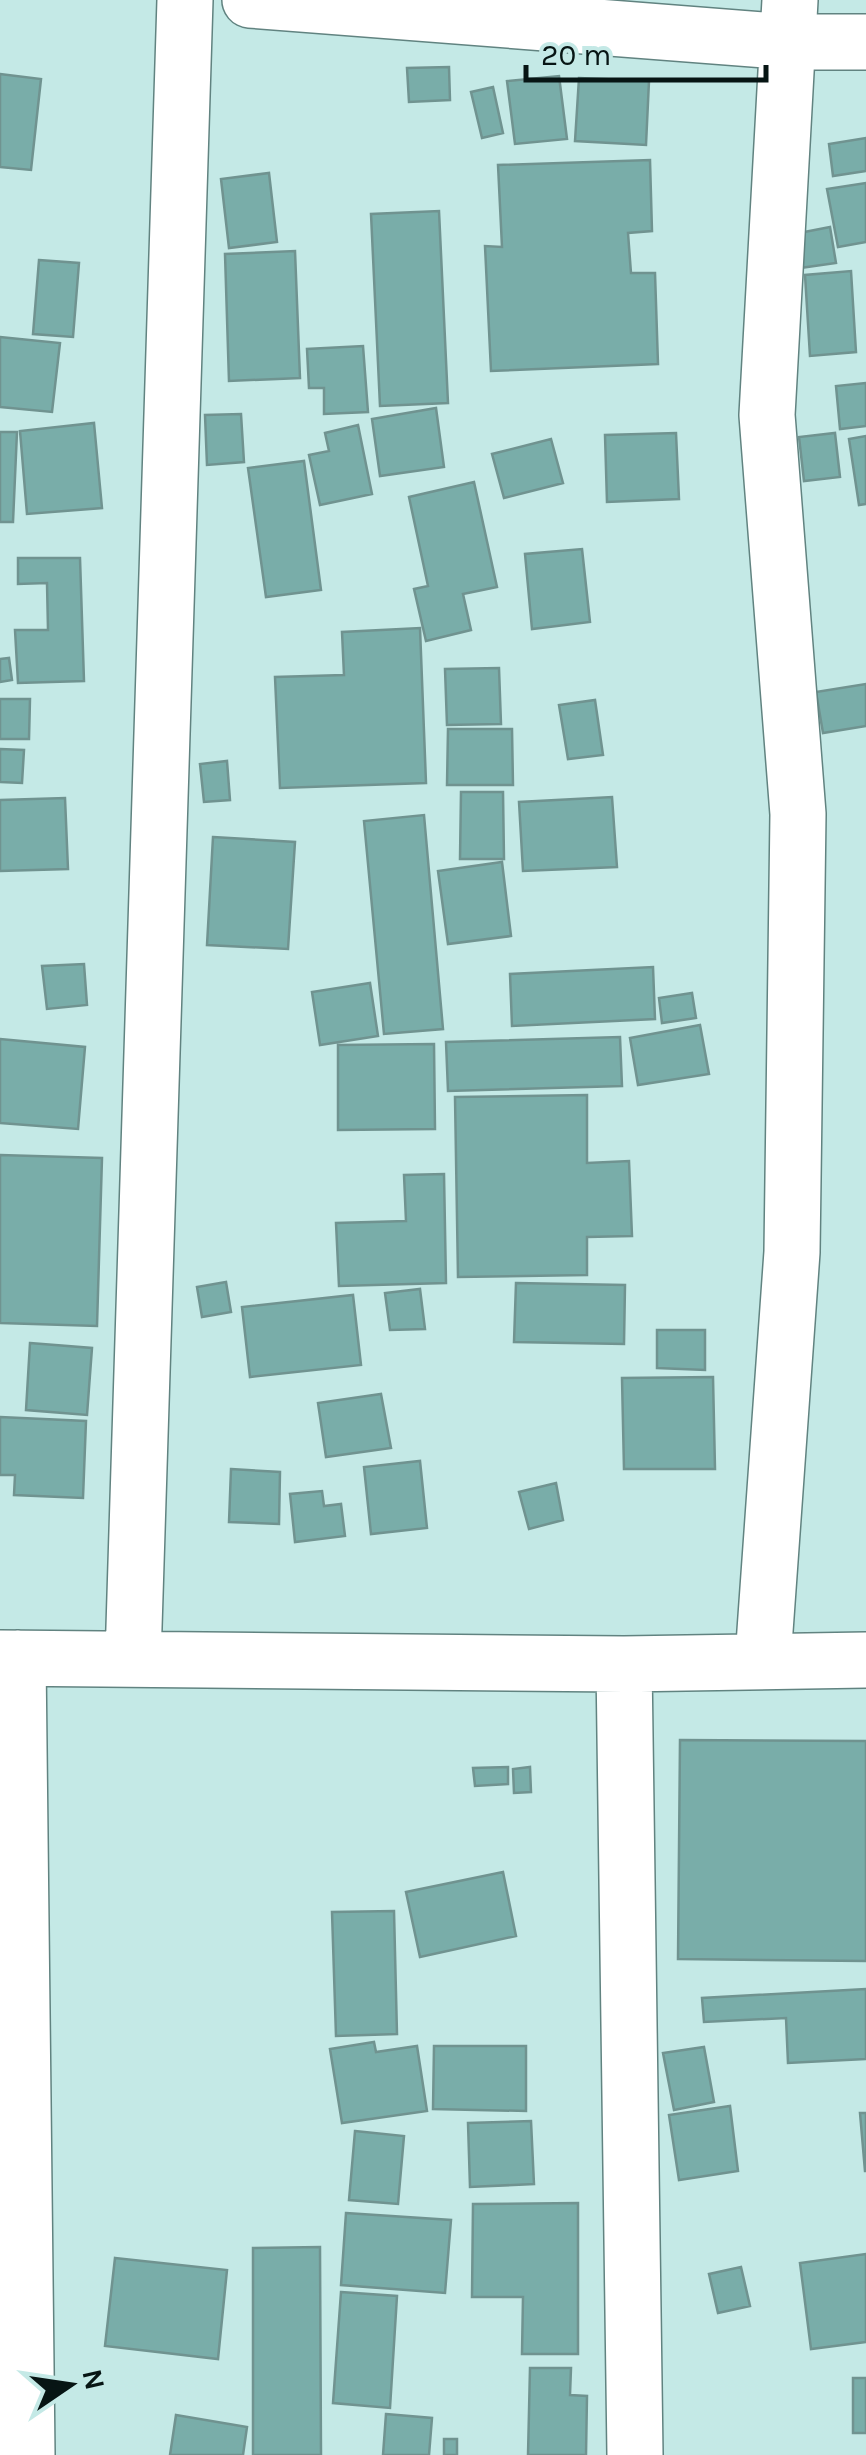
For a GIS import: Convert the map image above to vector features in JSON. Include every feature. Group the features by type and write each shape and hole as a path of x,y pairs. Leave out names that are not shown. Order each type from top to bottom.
{"street":[{"path":"132,1659 185,0"},
{"path":"250,0 790,21 866,42"},
{"path":"764,1659 792,1252 798,814 767,416 790,21"},
{"path":"27,2455 9,1658 624,1664 866,1660"},
{"path":"624,1664 635,2455"}],"building":[{"path":"449,67 450,100 409,102 407,68"},
{"path":"0,74 41,79 31,170 0,167"},
{"path":"559,76 567,139 515,144 507,81"},
{"path":"579,78 649,81 646,145 575,141"},
{"path":"493,87 503,133 482,138 471,92"},
{"path":"866,138 866,171 833,176 829,144"},
{"path":"650,160 652,231 628,233 631,273 655,273 658,364 491,371 485,246 502,247 498,165"},
{"path":"269,173 277,242 229,248 221,179"},
{"path":"866,183 866,242 838,247 827,189"},
{"path":"439,211 448,403 380,406 371,214"},
{"path":"830,227 836,263 800,268 794,234"},
{"path":"295,251 300,378 229,381 225,254"},
{"path":"39,260 79,263 73,337 33,334"},
{"path":"851,271 856,352 810,356 805,275"},
{"path":"0,337 60,343 52,412 0,407"},
{"path":"363,346 368,412 324,414 324,388 309,388 307,349"},
{"path":"866,383 866,426 840,429 836,386"},
{"path":"436,408 444,467 380,476 372,419"},
{"path":"241,414 244,462 207,465 205,415"},
{"path":"94,423 102,508 27,514 20,431"},
{"path":"358,425 372,494 320,505 309,455 329,451 325,433"},
{"path":"0,432 17,432 13,522 0,522"},
{"path":"676,433 679,499 607,502 605,435"},
{"path":"835,433 840,477 804,481 799,437"},
{"path":"866,436 866,504 859,505 849,439"},
{"path":"551,439 563,483 504,498 492,454"},
{"path":"304,461 321,590 266,597 248,468"},
{"path":"474,482 497,587 463,594 471,630 426,641 414,589 428,586 409,497"},
{"path":"582,549 590,622 532,629 525,554"},
{"path":"18,558 80,558 84,681 18,683 15,630 48,630 47,583 18,584"},
{"path":"420,628 426,783 280,788 275,677 344,675 342,632"},
{"path":"9,658 12,680 0,682 0,659"},
{"path":"499,668 501,724 447,725 445,669"},
{"path":"866,684 866,726 823,733 816,692"},
{"path":"0,699 30,699 29,739 0,739"},
{"path":"595,700 603,755 568,759 559,705"},
{"path":"448,729 512,729 513,785 447,785"},
{"path":"0,749 24,750 22,783 0,782"},
{"path":"227,761 230,800 204,802 200,764"},
{"path":"461,792 503,792 504,859 460,859"},
{"path":"612,797 617,867 523,871 519,802"},
{"path":"65,798 68,869 0,871 0,800"},
{"path":"424,815 443,1029 384,1034 364,821"},
{"path":"213,837 295,842 288,949 207,945"},
{"path":"502,862 511,936 448,944 438,871"},
{"path":"84,964 87,1005 47,1009 42,966"},
{"path":"653,967 655,1019 512,1026 510,974"},
{"path":"370,983 378,1036 320,1045 312,992"},
{"path":"692,993 696,1018 662,1023 659,998"},
{"path":"700,1025 709,1074 638,1085 630,1038"},
{"path":"620,1037 622,1086 448,1091 446,1042"},
{"path":"0,1039 85,1047 78,1129 0,1123"},
{"path":"434,1044 435,1129 338,1130 338,1045"},
{"path":"587,1095 587,1163 629,1161 632,1236 587,1237 587,1275 458,1277 455,1097"},
{"path":"0,1155 102,1158 97,1326 0,1323"},
{"path":"444,1174 446,1283 339,1286 336,1223 406,1221 404,1175"},
{"path":"226,1282 231,1312 202,1317 197,1287"},
{"path":"516,1283 625,1285 624,1344 514,1342"},
{"path":"420,1289 425,1329 390,1330 385,1293"},
{"path":"353,1295 361,1365 250,1377 242,1307"},
{"path":"657,1330 705,1330 705,1370 657,1368"},
{"path":"30,1343 92,1348 87,1415 26,1410"},
{"path":"713,1377 715,1469 624,1469 622,1378"},
{"path":"381,1394 391,1448 326,1457 318,1403"},
{"path":"0,1417 86,1421 83,1498 14,1495 15,1475 0,1475"},
{"path":"420,1461 427,1528 371,1534 364,1467"},
{"path":"231,1469 280,1472 279,1524 229,1522"},
{"path":"556,1483 563,1520 529,1529 519,1492"},
{"path":"322,1491 324,1506 341,1504 345,1536 295,1542 290,1494"},
{"path":"680,1740 866,1741 866,1961 678,1959"},
{"path":"508,1767 508,1784 475,1786 473,1768"},
{"path":"530,1767 531,1792 514,1793 513,1769"},
{"path":"503,1872 516,1936 420,1957 406,1892"},
{"path":"394,1911 397,2034 336,2036 332,1912"},
{"path":"866,1989 866,2059 788,2063 786,2018 704,2022 702,1998"},
{"path":"374,2042 376,2052 417,2046 427,2111 342,2123 330,2049"},
{"path":"434,2046 526,2046 526,2111 433,2109"},
{"path":"704,2047 714,2102 674,2110 663,2053"},
{"path":"730,2106 738,2171 679,2180 669,2115"},
{"path":"860,2113 866,2113 866,2171 865,2171"},
{"path":"531,2121 534,2184 470,2187 468,2123"},
{"path":"355,2131 404,2136 398,2204 349,2200"},
{"path":"578,2203 578,2354 522,2354 523,2297 472,2297 473,2204"},
{"path":"346,2213 451,2220 445,2293 341,2285"},
{"path":"320,2247 321,2455 253,2455 253,2248"},
{"path":"866,2254 866,2342 811,2349 800,2263"},
{"path":"115,2258 227,2270 218,2359 105,2346"},
{"path":"741,2267 750,2306 718,2313 709,2274"},
{"path":"341,2292 397,2296 390,2408 333,2403"},
{"path":"530,2368 571,2368 570,2395 587,2396 586,2455 528,2455"},
{"path":"853,2378 866,2378 866,2433 853,2433"},
{"path":"386,2414 432,2418 429,2455 383,2455"},
{"path":"176,2415 247,2427 243,2455 170,2455"},
{"path":"444,2439 457,2439 457,2455 444,2455"}]}
